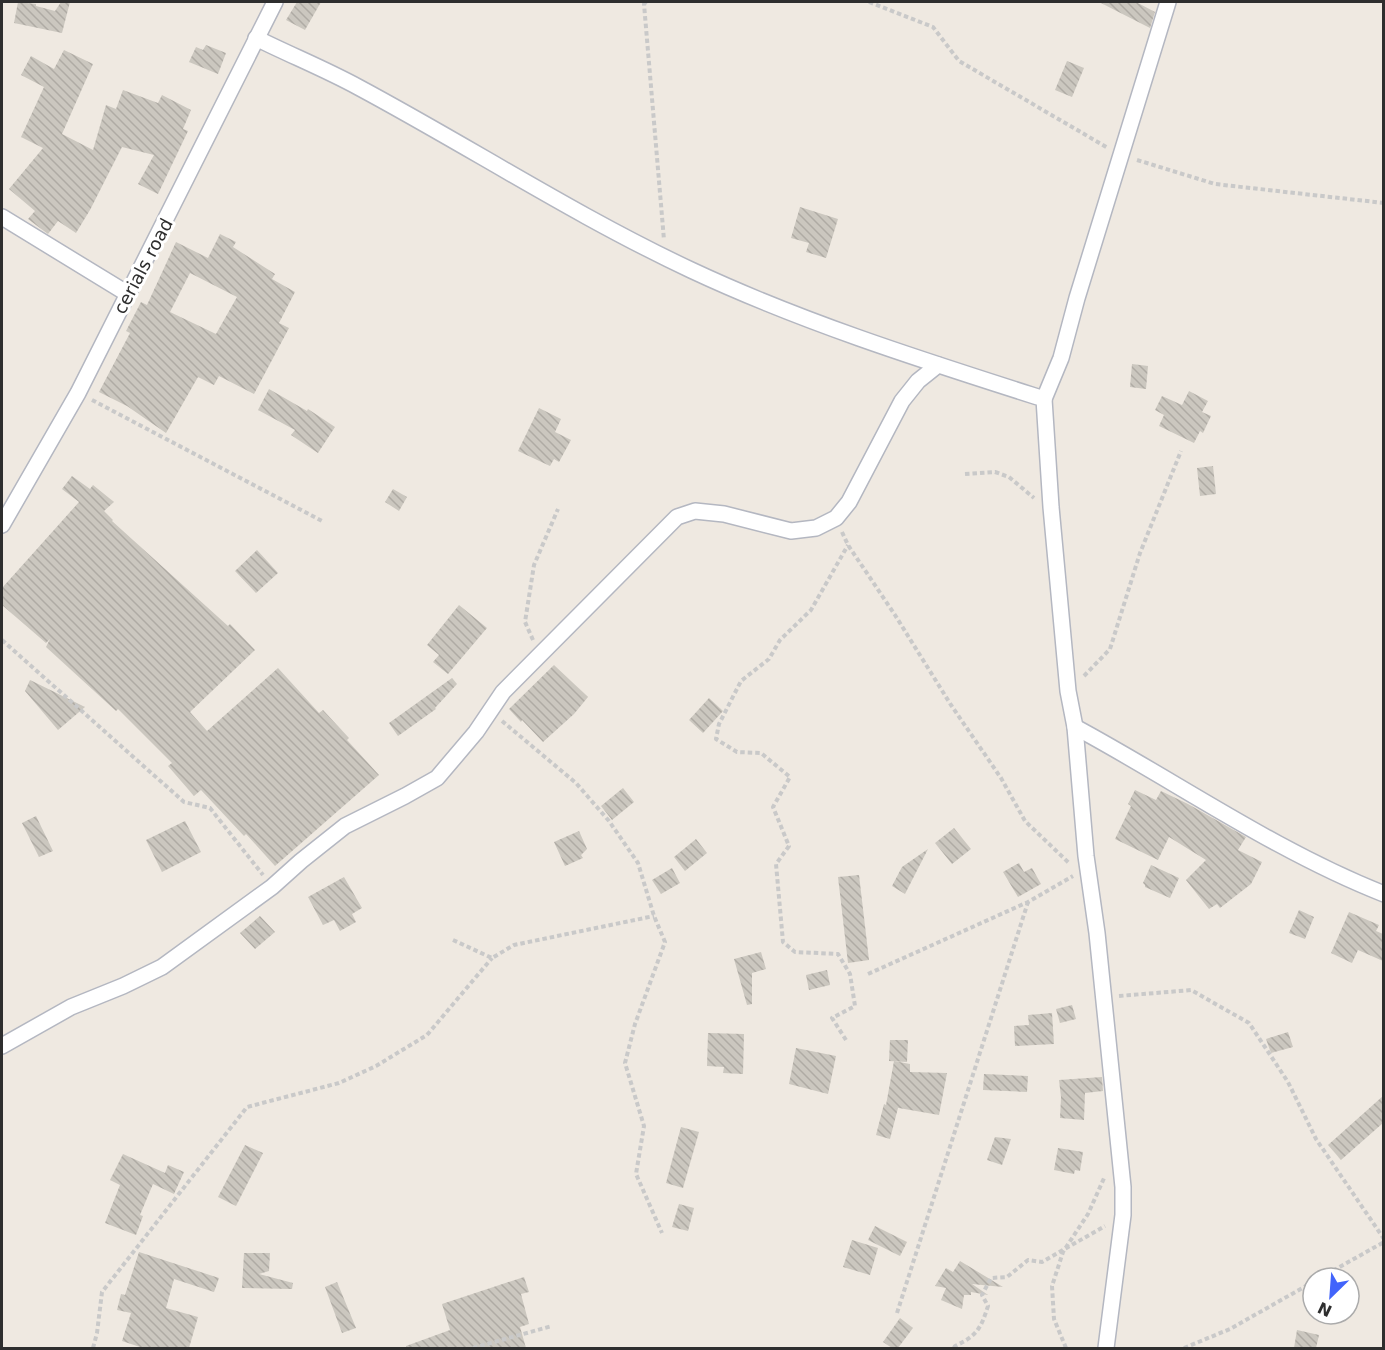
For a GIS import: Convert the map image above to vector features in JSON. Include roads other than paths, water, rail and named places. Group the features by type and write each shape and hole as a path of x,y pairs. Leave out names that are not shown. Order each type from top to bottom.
{"street":[{"name":"cerials road","path":"2,525 78,393 275,2"},
{"path":"1106,1348 1123,1215 1124,1187 1097,933 1086,856 1075,727 1068,691 1051,507 1044,399 1061,358 1077,298 1168,2"},
{"path":"256,38 356,86 601,225 691,270 784,309 938,365 1044,399"},
{"path":"2,217 128,294"},
{"path":"2,1046 71,1007 123,986 162,966 272,887 345,826 437,778 456,757 503,692 677,517 696,511 724,514 791,531 816,528 836,518 849,502 902,401 918,381 938,365"},
{"path":"1075,727 1123,752 1234,819 1383,894"}]}
